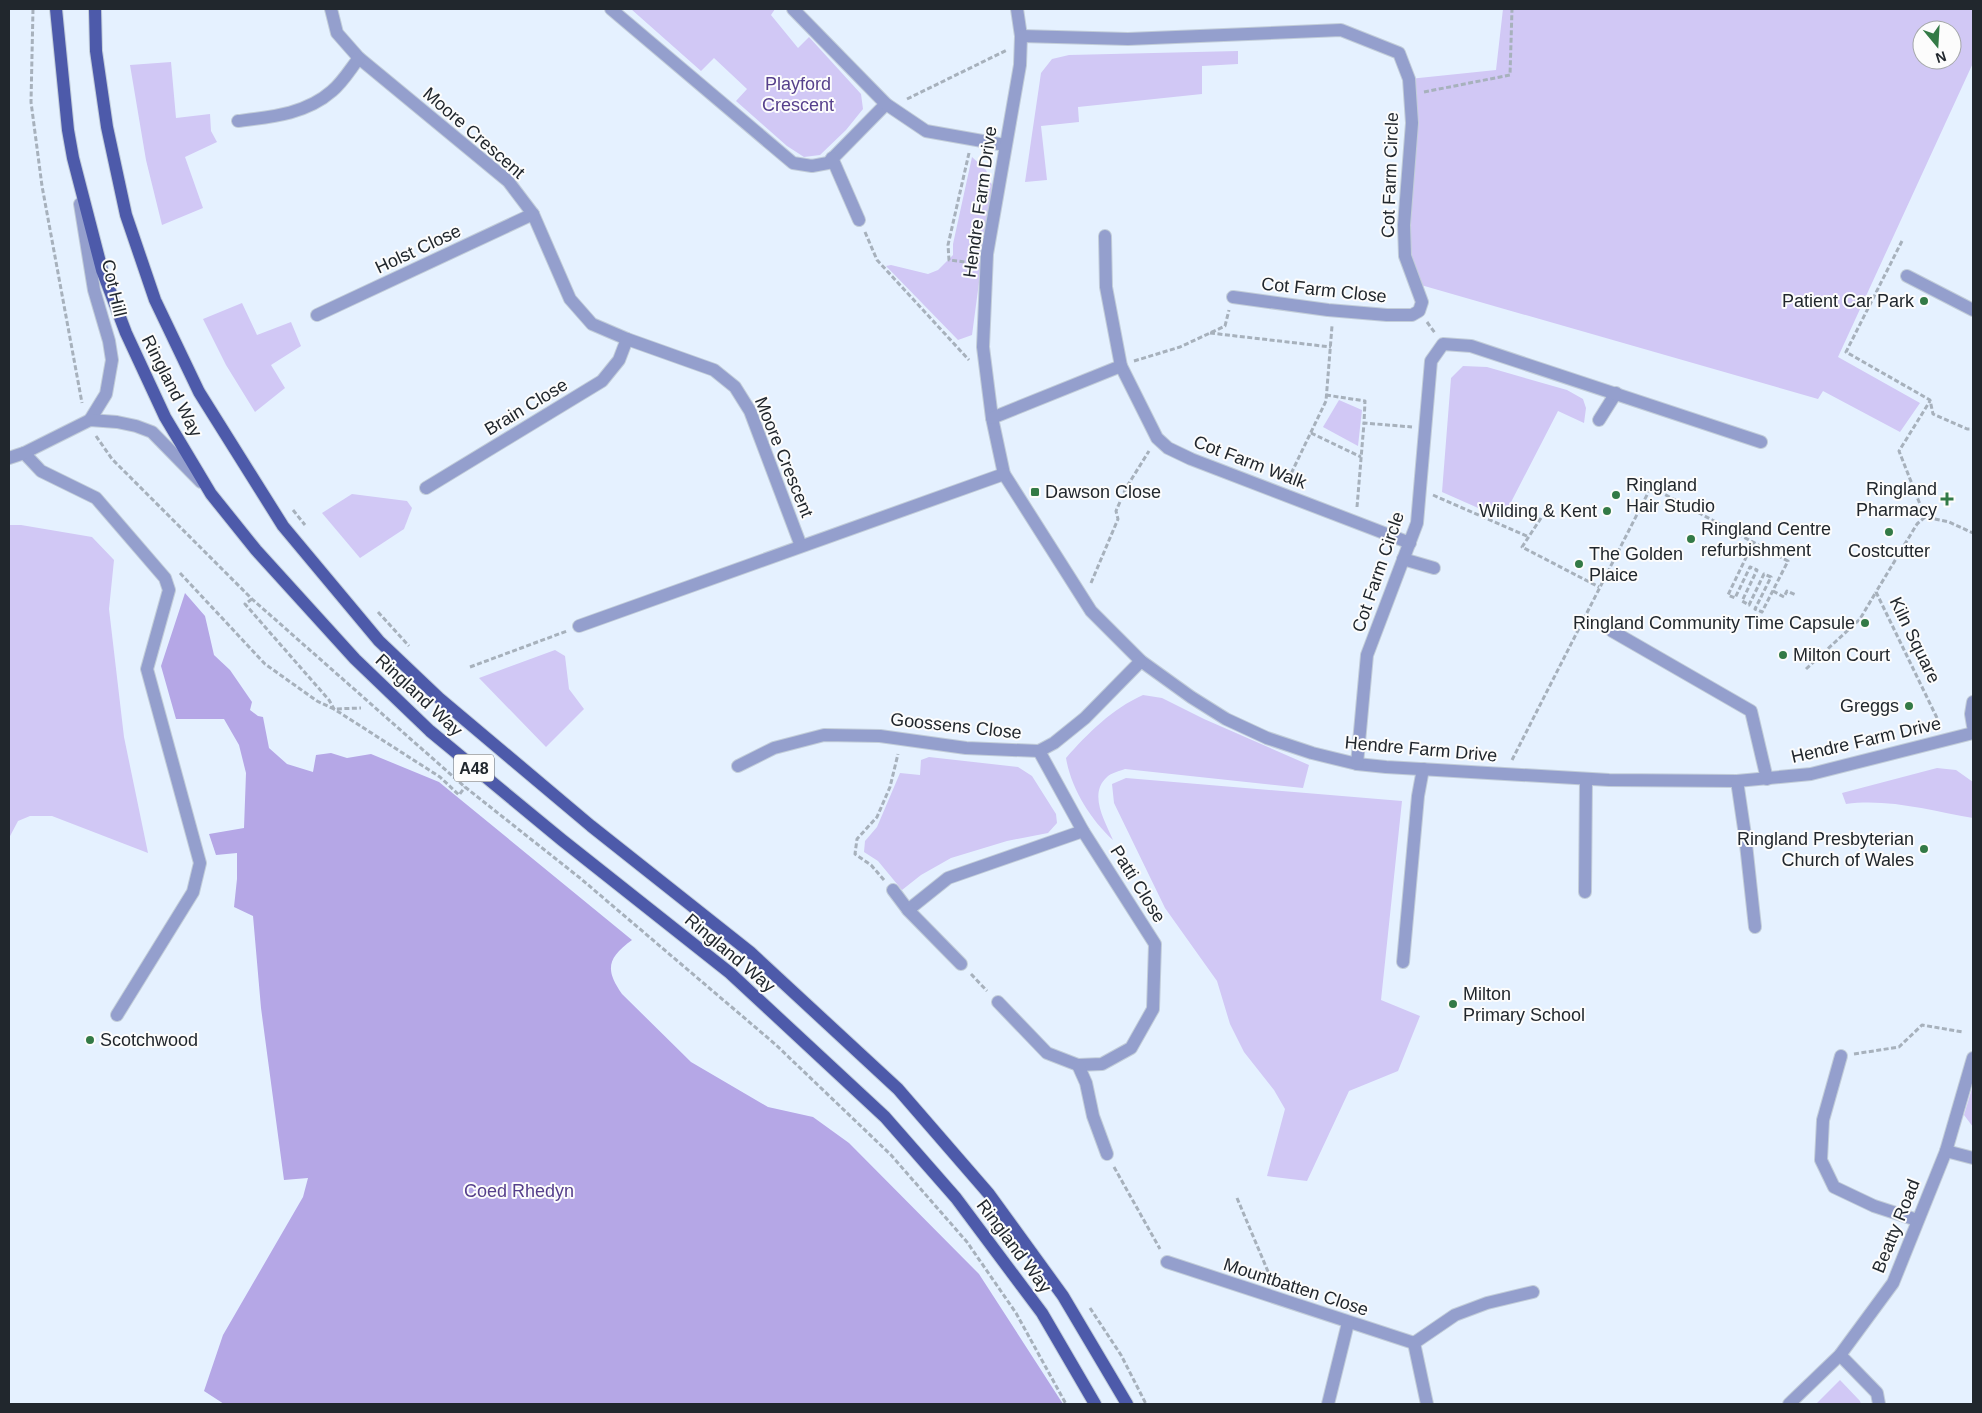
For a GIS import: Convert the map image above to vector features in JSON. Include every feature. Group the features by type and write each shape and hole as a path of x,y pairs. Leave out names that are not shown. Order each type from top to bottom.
{"main road":[{"name":"Ringland Way","path":"56,9 68,130 73,158 102,270 126,333 165,417 211,494 256,550 355,659 430,731 562,840 730,973 885,1117 956,1198 1042,1313 1096,1404"},
{"name":"Ringland Way","path":"95,9 96,51 107,127 126,214 155,300 199,392 284,526 380,641 439,698 591,826 750,952 898,1089 989,1194 1062,1296 1127,1404"}],"street":[{"name":"Moore Crescent","path":"331,9 336,33 359,58 508,181 533,214 570,299 592,324 627,339 714,370 735,388 750,411 801,546"},
{"path":"611,9 793,163 812,166 828,162 888,106"},
{"path":"793,9 888,106 926,130 1005,146"},
{"name":"Hendre Farm Drive","path":"1017,9 1020,65 986,265 983,348 992,418 1004,474 1091,611 1141,661 1191,697 1226,719 1276,741 1312,753 1357,764 1586,779 1664,782 1737,781 1811,774 1973,733"},
{"name":"Cot Farm Circle","path":"1020,39 1128,39 1341,30 1399,53 1409,79 1412,123 1404,225 1405,256 1422,302 1416,313"},
{"path":"238,121 276,117 306,108 333,91 359,58"},
{"name":"Cot Hill","path":"73,158 94,290 109,342 112,360 106,394 90,420"},
{"path":"832,158 860,220"},
{"name":"Holst Close","path":"318,315 533,214"},
{"name":"Cot Farm Walk","path":"1105,236 1106,287 1121,366 1157,438 1168,448 1191,459 1410,543"},
{"path":"1906,276 1973,310"},
{"name":"Cot Farm Close","path":"1232,297 1334,310 1416,313"},
{"name":"Brain Close","path":"426,488 602,381 619,360 627,339"},
{"path":"1443,344 1470,346 1761,442"},
{"name":"Cot Farm Circle","path":"1357,764 1367,656 1417,523 1431,361 1443,344"},
{"path":"992,418 1121,366"},
{"path":"1599,420 1616,393"},
{"path":"9,458 24,453 90,420 117,422 152,432 165,443 211,494"},
{"path":"24,453 41,471 96,498 165,578 169,590 147,669 200,863 193,892 117,1015"},
{"path":"579,626 1004,474"},
{"path":"1404,559 1434,568"},
{"path":"1612,631 1751,711 1767,779"},
{"name":"Goossens Close","path":"738,766 774,748 824,735 880,736 966,748 1039,751 1054,743 1085,718 1141,661"},
{"path":"1973,702 1971,714 1973,726"},
{"name":"Patti Close","path":"1039,751 1083,831 1155,944 1152,1009 1131,1048 1102,1064 1078,1065"},
{"path":"1403,962 1417,806 1423,769"},
{"path":"1585,892 1586,779"},
{"path":"1737,781 1755,927"},
{"path":"908,910 948,878 1083,831"},
{"path":"893,890 908,910 961,964"},
{"path":"998,1002 1048,1053 1078,1065 1086,1083 1093,1116 1107,1154"},
{"path":"1841,1056 1823,1120 1821,1160 1834,1187 1874,1206 1917,1220"},
{"name":"Beatty Road","path":"1788,1404 1840,1355 1893,1283 1946,1151 1973,1058"},
{"path":"1946,1151 1973,1158"},
{"name":"Mountbatten Close","path":"1167,1262 1348,1323 1414,1343"},
{"path":"1427,1404 1414,1343 1455,1315 1487,1303 1533,1292"},
{"path":"1328,1404 1348,1323"},
{"path":"1840,1355 1877,1393 1879,1404"}],"path":[{"path":"1410,95 1510,75 1512,9"},
{"path":"888,106 1020,39"},
{"path":"972,139 948,246 949,260 986,265"},
{"path":"860,220 877,260 987,379"},
{"path":"1902,241 1846,352 1930,400 1933,414 1967,429 1973,429"},
{"path":"1121,366 1180,347 1224,326 1232,297"},
{"path":"1282,494 1326,401 1334,310"},
{"path":"1416,313 1443,344"},
{"path":"1210,333 1331,347"},
{"path":"1326,395 1365,401 1356,522"},
{"path":"1930,400 1899,451 1925,517 1949,522 1973,533"},
{"path":"1364,423 1425,428"},
{"path":"1311,433 1361,457"},
{"path":"1084,600 1118,519 1116,511 1126,488 1157,438"},
{"path":"1505,774 1651,487 1754,541 1788,560 1762,612 1755,609 1771,577 1764,574 1749,605 1742,601 1757,570 1750,567 1735,598 1728,595 1754,541"},
{"path":"1420,490 1529,537"},
{"path":"292,509 310,532"},
{"name":"Kiln Square","path":"1925,517 1917,524 1876,592 1937,718"},
{"path":"1541,518 1522,547 1599,587"},
{"path":"176,569 265,664 317,701 334,709 440,777 460,795 465,786"},
{"path":"1773,591 1784,597 1787,590 1796,595"},
{"path":"1806,669 1860,619 1876,592"},
{"path":"252,599 245,604 329,700 334,709"},
{"path":"373,607 412,648"},
{"path":"470,667 579,626"},
{"path":"334,709 361,708"},
{"path":"893,890 871,865 855,854 857,839 877,817 890,787 902,739"},
{"path":"961,964 998,1002"},
{"path":"1841,1056 1899,1047 1922,1025 1963,1032"},
{"path":"1107,1154 1167,1262"},
{"path":"1237,1198 1280,1300"},
{"path":"1086,1301 1121,1355 1146,1404"}],"green space":[{"name":"Playford Crescent","path":"631,9 775,9 771,15 798,48 809,37 861,94 863,109 846,130 820,155 804,157 787,146 736,101 747,89 714,58 701,71"},
{"path":"1503,9 1973,9 1973,63 1838,357 1920,403 1900,432 1823,391 1818,399 1414,283 1405,256 1409,79 1496,70"},
{"path":"1238,51 1238,64 1202,66 1202,94 1078,107 1079,122 1041,126 1047,180 1025,182 1041,73 1052,59 1069,55"},
{"path":"171,62 176,118 210,114 211,131 217,142 185,157 203,208 162,225 146,160 130,65"},
{"path":"972,157 986,170 992,185 972,335 958,340 886,266 891,265 928,274 938,270 953,255 953,244"},
{"path":"242,303 257,335 291,322 301,346 271,365 285,388 255,412 226,365 203,319"},
{"path":"1463,366 1487,367 1567,390 1583,399 1586,408 1584,423 1558,411 1508,508 1498,505 1494,515 1442,492 1451,378"},
{"path":"1339,400 1362,410 1358,446 1323,427"},
{"path":"352,494 407,501 412,508 404,529 360,558 322,513"},
{"path":"9,525 21,525 92,537 114,560 109,609 124,737 148,853 52,816 30,816 18,821 9,838"},
{"name":"Coed Rhedyn","path":"185,593 205,616 214,655 230,670 252,702 250,710 263,717 269,748 287,764 313,772 316,755 331,753 347,758 371,754 439,782 632,940 618,953 611,965 613,978 622,994 691,1062 768,1107 813,1117 849,1143 979,1274 1063,1404 224,1404 204,1391 223,1335 303,1197 308,1178 284,1180 261,1008 253,916 234,907 237,853 216,855 209,834 244,828 246,773 239,745 224,719 176,719 161,666"},
{"path":"555,650 565,656 569,689 584,709 546,747 479,678"},
{"path":"1143,695 1162,698 1204,719 1309,765 1303,788 1125,769 1107,777 1101,784 1099,791 1100,808 1113,840 1089,813 1072,781 1066,758 1101,722 1121,707"},
{"path":"929,757 1018,767 1032,776 1056,814 1057,823 1048,833 1007,841 951,858 921,875 902,890 878,861 864,852 865,841 877,827 900,773 920,775 921,760"},
{"path":"1937,768 1956,770 1973,782 1973,818 1894,804 1846,804 1842,793"},
{"path":"1126,778 1402,801 1381,1000 1420,1016 1398,1071 1349,1091 1307,1181 1267,1176 1285,1109 1274,1090 1244,1052 1230,1024 1217,981 1165,908 1114,803 1112,784"},
{"path":"1973,1085 1973,1127 1964,1115"},
{"path":"1840,1380 1861,1404 1816,1404"}],"place":[{"name":"Patient Car Park","path":"1924,301"},
{"name":"Dawson Close","path":"1035,492"},
{"name":"Ringland Hair Studio","path":"1616,495"},
{"name":"Ringland Pharmacy","path":"1947,499"},
{"name":"Wilding & Kent","path":"1607,511"},
{"name":"Costcutter","path":"1889,532"},
{"name":"Ringland Centre refurbishment","path":"1691,539"},
{"name":"The Golden Plaice","path":"1579,564"},
{"name":"Ringland Community Time Capsule","path":"1865,623"},
{"name":"Milton Court","path":"1783,655"},
{"name":"Greggs","path":"1909,706"},
{"name":"Ringland Presbyterian Church of Wales","path":"1924,849"},
{"name":"Milton Primary School","path":"1453,1004"},
{"name":"Scotchwood","path":"90,1040"}]}
